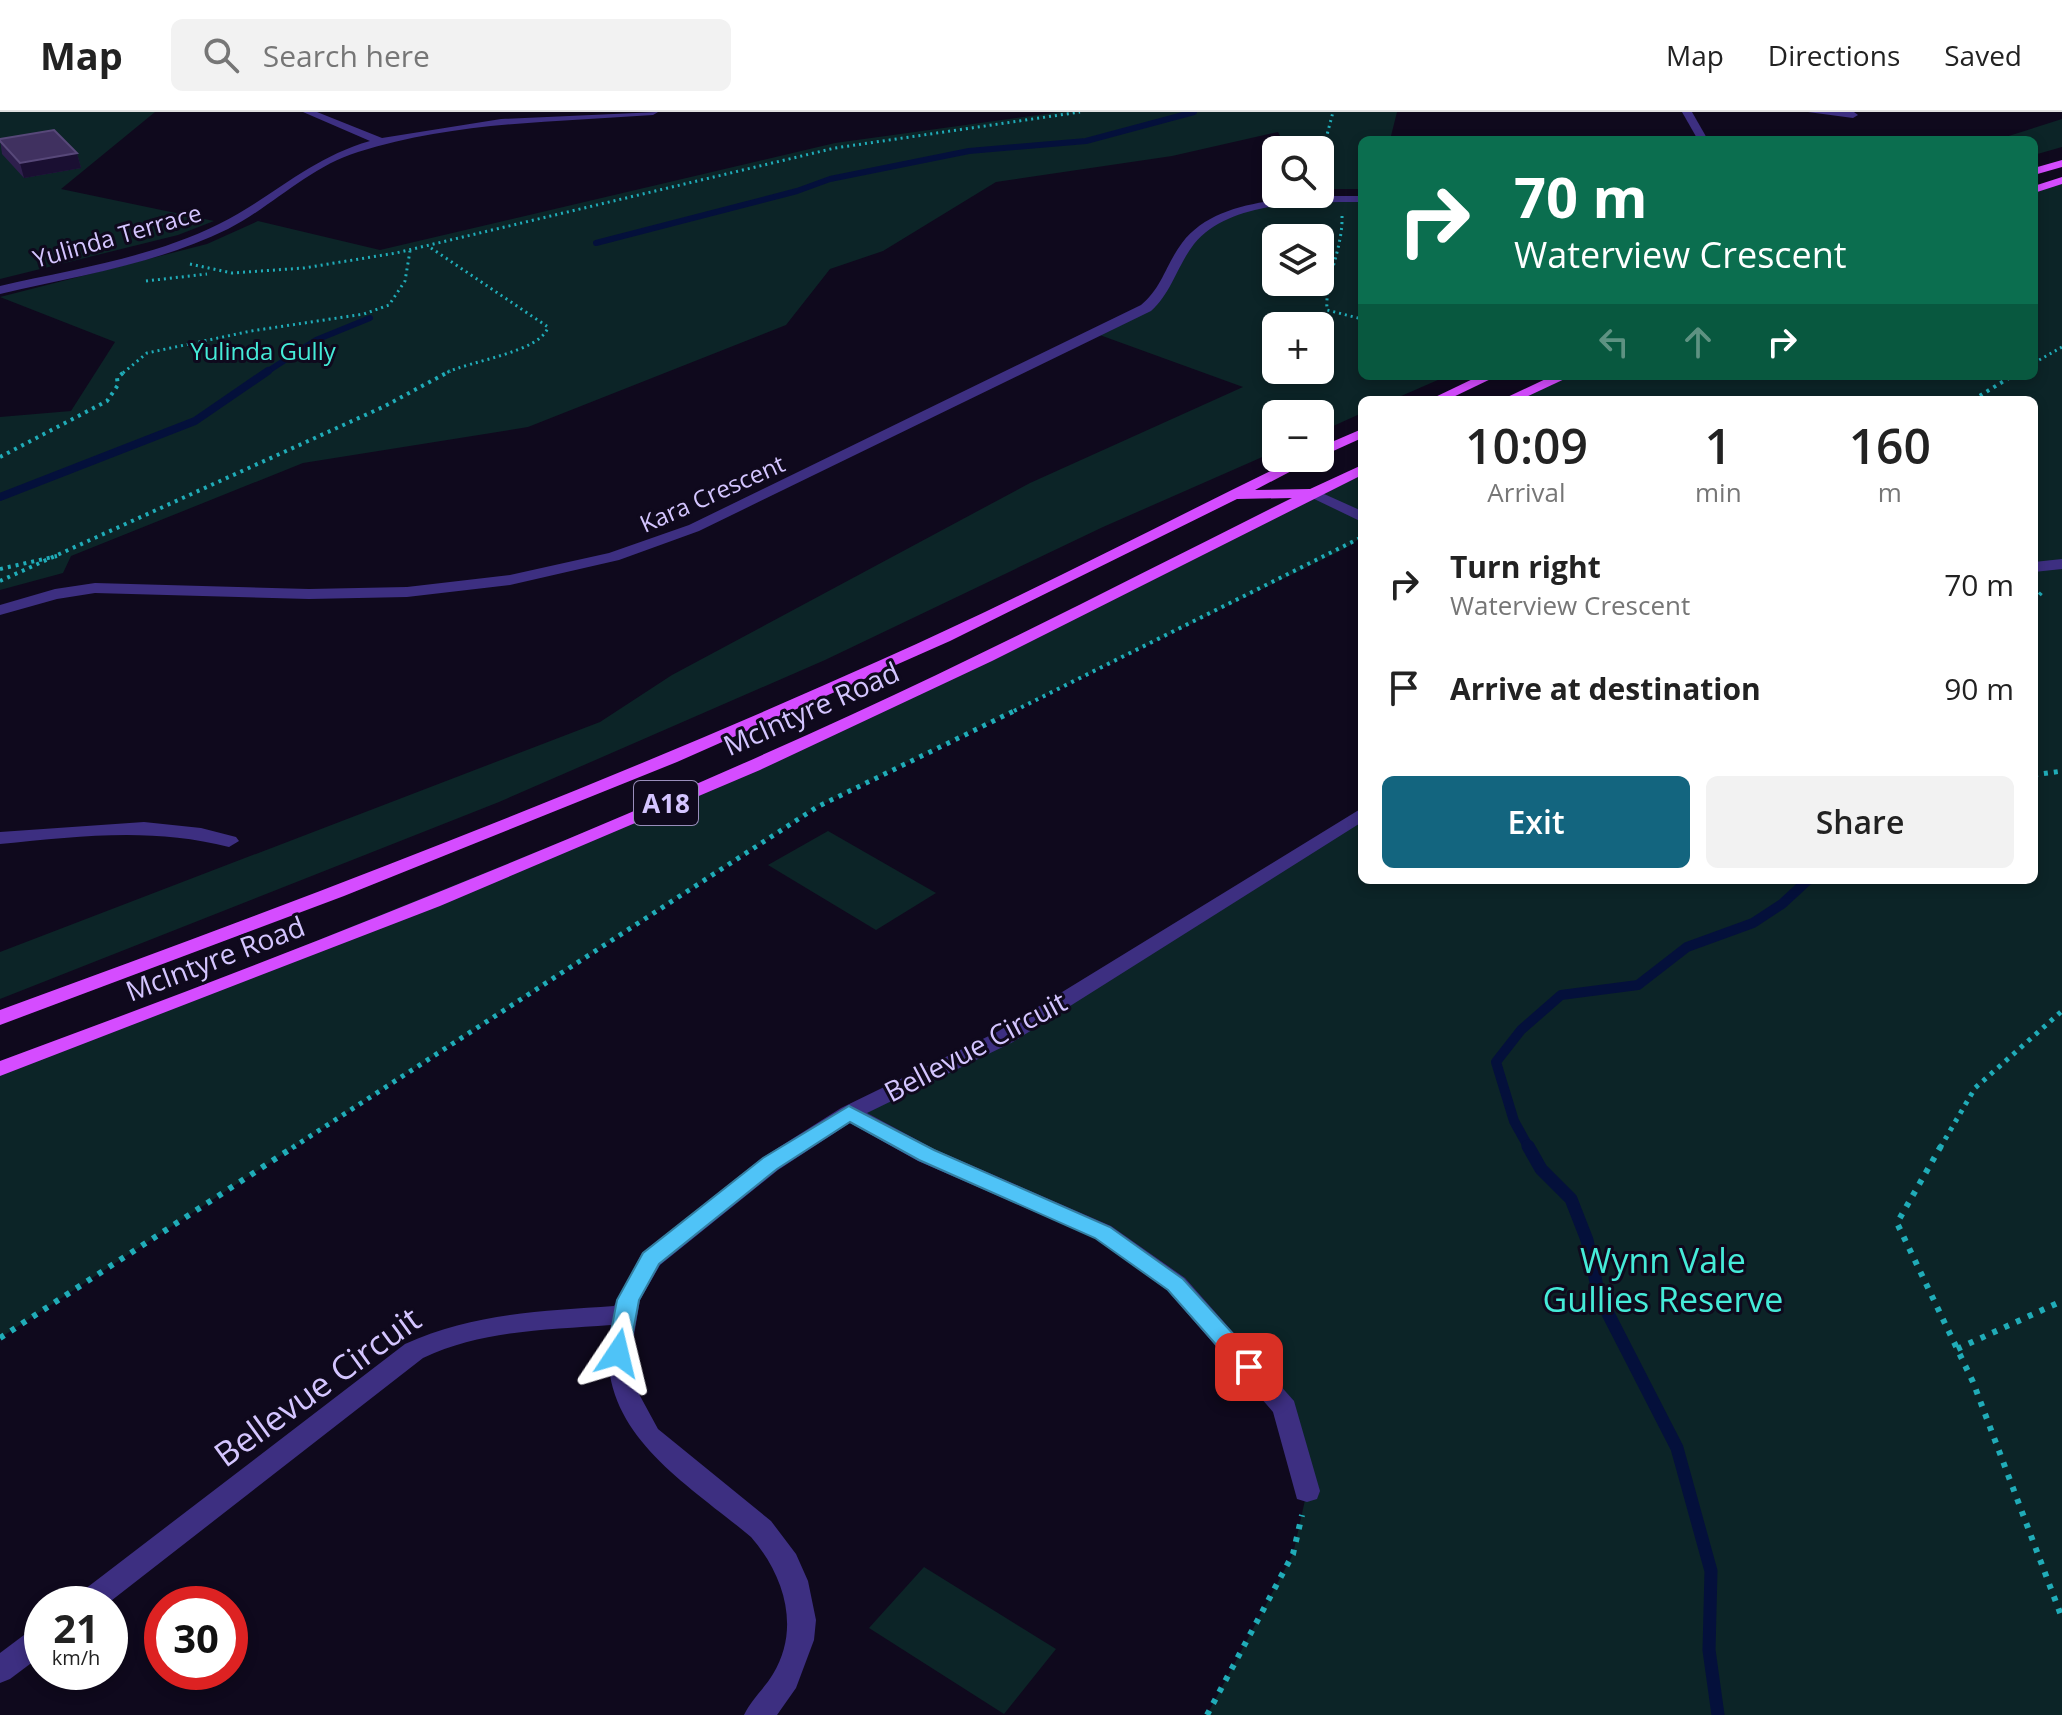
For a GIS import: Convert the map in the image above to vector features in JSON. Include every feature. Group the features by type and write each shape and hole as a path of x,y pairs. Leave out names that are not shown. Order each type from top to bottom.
{"main road":[{"path":"2038,171 2062,163"},
{"path":"2038,189 2062,180"},
{"path":"1445,396 1481,380"},
{"path":"1517,396 1555,380"},
{"path":"1334,446 1358,435"},
{"name":"McIntyre Road","path":"1334,471 1358,469"},
{"path":"1232,495 1311,472"},
{"name":"McIntyre Road","path":"0,1018 342,893 786,708 907,654 1232,495 1311,472"},
{"name":"McIntyre Road","path":"0,1069 372,929 621,823 942,679 1311,472"}],"street":[{"path":"308,112 381,142"},
{"name":"Yulinda Terrace","path":"0,290 173,246 242,217 324,161 381,142 463,127 653,112"},
{"path":"1687,112 1701,136"},
{"path":"1813,112 1853,115"},
{"name":"Kara Crescent","path":"0,610 55,594 95,588 345,595 436,589 547,573 646,548 916,422 1146,308 1166,289 1185,246 1209,225 1254,209 1358,199"},
{"path":"1311,472 1358,513"},
{"path":"2038,567 2062,564"},
{"name":"Bellevue Circuit","path":"759,1715 787,1678 798,1648 802,1616 796,1577 777,1545 761,1529 649,1436 626,1395 618,1353 628,1300 651,1259 770,1164 849,1113 1005,1037 1358,816"},
{"path":"0,838 159,827 200,831 229,841"},
{"path":"849,1113 926,1155 1103,1232 1176,1284 1285,1408 1307,1491"},
{"name":"Bellevue Circuit","path":"110,1586 433,1341 479,1327 625,1315"},
{"path":"0,1670 24,1652"}],"path":[{"path":"173,246 199,270 215,273 300,266 431,248 835,148 1080,112"},
{"path":"1333,112 1323,150 1344,225 1326,282 1327,310 1358,318"},
{"path":"0,581 383,407 452,370 530,345 546,334 548,327 431,248"},
{"path":"0,457 107,401 118,385 117,378 147,353 251,331 364,314 389,305 399,295 405,281 410,251"},
{"path":"2038,361 2062,347"},
{"path":"1980,396 2006,380"},
{"path":"0,1338 817,807 1358,540"},
{"path":"0,569 67,553"},
{"path":"2038,596 2042,592"},
{"path":"2038,774 2062,771"},
{"path":"2062,1011 1975,1088 1897,1223 1957,1349 2062,1618"},
{"path":"1957,1349 2062,1301"},
{"path":"1207,1715 1293,1554 1307,1491"}],"green space":[{"path":"0,112 155,112 61,189 214,221 178,235 0,279"},
{"name":"Yulinda Gully","path":"1060,112 1397,112 1391,136 1358,136 1358,189 1334,189 1334,136 1280,136 1278,132 1172,156 996,182 883,251 830,269 786,325 528,427 303,463 71,556 63,573 0,590 0,417 71,411 115,342 0,297 207,244 258,221 380,250 835,143"},
{"path":"2062,119 2062,147 2038,154 2038,136 2009,136"},
{"name":"Wynn Vale Gullies Reserve","path":"2062,180 2062,1715 1207,1715 1293,1554 1307,1491 1285,1408 1140,1257 849,1113 954,1061 1358,816 1358,884 2038,884 2038,396 1517,396 1555,380 2038,380 2038,189"},
{"path":"1358,199 1358,380 1438,380 1401,396 1358,396 1358,415 1334,426 1334,400 1262,400 1262,457 1103,527 825,660 499,802 0,999 0,952 600,722 672,675 1030,483 1243,387 1097,334 1146,307 1176,259 1204,230 1246,211 1262,208 1334,208 1334,201"},
{"path":"1358,471 1358,540 1346,548 817,807 0,1338 0,1069 780,753"},
{"path":"828,831 936,893 876,930 768,865"},
{"path":"924,1567 1056,1649 1004,1714 869,1628"}],"building":[{"path":"54,130 77,153 20,163 0,141 0,139"}],"waterway":[{"path":"596,243 797,191 830,179 969,151 1086,141 1194,112"},
{"path":"266,372 316,340 370,318"},
{"path":"0,497 195,421 266,372"},
{"path":"1529,1148 1514,1121 1496,1062 1521,1030 1561,995 1638,985 1687,947 1753,923 1782,904 1804,884"},
{"path":"1528,1146 1541,1169 1571,1199 1587,1240 1599,1296 1677,1448 1711,1571 1709,1650 1718,1715"}],"route":[{"path":"618,1353 628,1300 651,1259 770,1164 849,1113 926,1155 1103,1232 1176,1284 1249,1367"}]}
